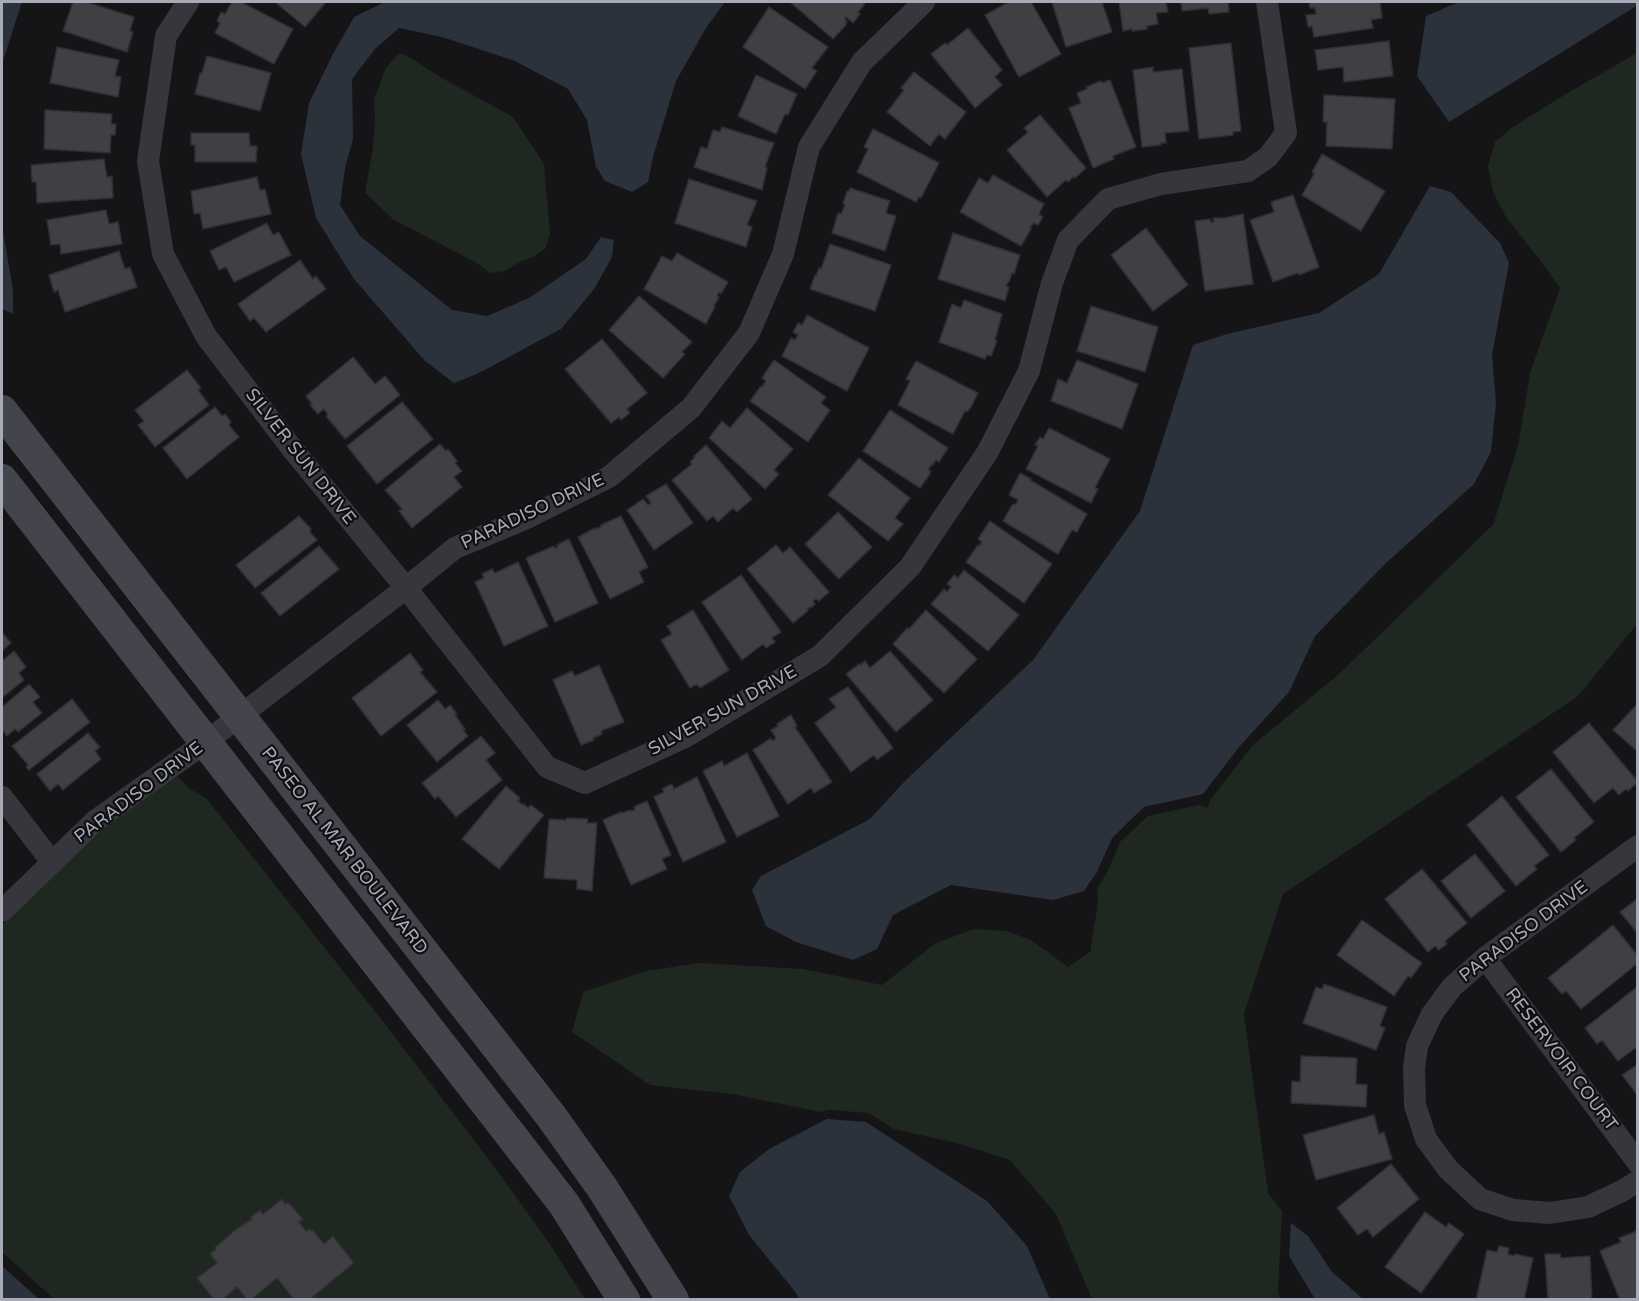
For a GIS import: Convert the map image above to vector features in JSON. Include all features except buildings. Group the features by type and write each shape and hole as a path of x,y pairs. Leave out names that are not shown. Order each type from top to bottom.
{"main road":[{"name":"PASEO AL MAR BOULEVARD","path":"2,411 551,1116 603,1189 673,1299"},
{"path":"2,480 557,1196 624,1299"}],"street":[{"name":"SILVER SUN DRIVE","path":"188,2 166,36 148,161 164,254 206,336 294,451 406,588 547,767 585,783 685,737 820,656 910,567 987,453 1029,371 1052,283 1068,240 1108,199 1161,184 1248,171 1268,157 1286,133 1267,2"},
{"name":"PARADISO DRIVE","path":"2,911 95,821 239,717 455,548 530,517 609,477 691,408 749,333 783,255 809,147 862,62 919,3"},
{"path":"2,798 52,862"},
{"name":"PARADISO DRIVE","path":"1638,846 1485,958 1452,987 1432,1014 1417,1046 1414,1069 1415,1105 1426,1139 1448,1169 1480,1199 1513,1210 1550,1213 1588,1208 1638,1181"},
{"name":"RESERVOIR COURT","path":"1485,958 1638,1163"}],"shaded area":[{"path":"2,2 22,2 2,64"},
{"path":"385,2 725,2 706,28 676,81 653,157 648,182 632,192 605,181 596,167 587,120 568,89 515,61 442,37 399,28 375,49 352,79 353,139 345,168 340,205 360,236 452,310 487,316 529,298 586,259 601,237 614,240 612,257 594,289 561,329 477,374 454,383 425,361 354,279 316,218 301,154 309,103 333,54 354,17"},
{"path":"1459,2 1637,2 1638,5 1449,122 1417,76 1426,16"},
{"path":"1637,53 1637,624 1577,697 1283,894 1244,1014 1268,1193 1282,1211 1278,1291 1280,1299 1092,1299 1056,1214 1010,1160 957,1143 894,1129 869,1113 829,1110 821,1112 732,1094 650,1085 572,1032 583,992 646,971 699,963 803,969 882,985 936,943 974,929 1006,931 1031,940 1068,967 1091,951 1098,903 1097,888 1106,875 1120,842 1148,816 1199,805 1207,808 1211,799 1253,745 1339,674 1493,525 1518,446 1530,373 1560,288 1506,217 1493,192 1488,166 1495,142 1513,127"},
{"path":"398,54 404,54 513,117 544,164 550,233 546,248 535,256 505,271 490,273 477,263 394,220 365,193 373,147 374,99 386,68"},
{"path":"1430,186 1451,192 1500,243 1509,263 1492,355 1496,403 1491,452 1474,484 1386,563 1315,636 1289,692 1239,747 1203,794 1144,807 1112,838 1097,872 1084,891 1053,900 951,885 893,915 877,949 853,960 796,942 766,926 752,890 761,876 870,819 905,781 1033,660 1140,511 1193,345 1227,334 1319,313 1379,274"},
{"path":"2,225 13,290 13,314 2,309"},
{"path":"177,776 188,788 206,798 385,1024 493,1165 547,1240 585,1299 54,1299 2,1252 2,925 102,829"},
{"path":"827,1119 866,1122 987,1201 1027,1246 1050,1299 799,1299 749,1235 729,1196 740,1172 769,1149"},
{"path":"1291,1223 1308,1236 1332,1272 1363,1299 1315,1299 1289,1256"},
{"path":"2,1266 39,1299 2,1299"}]}
